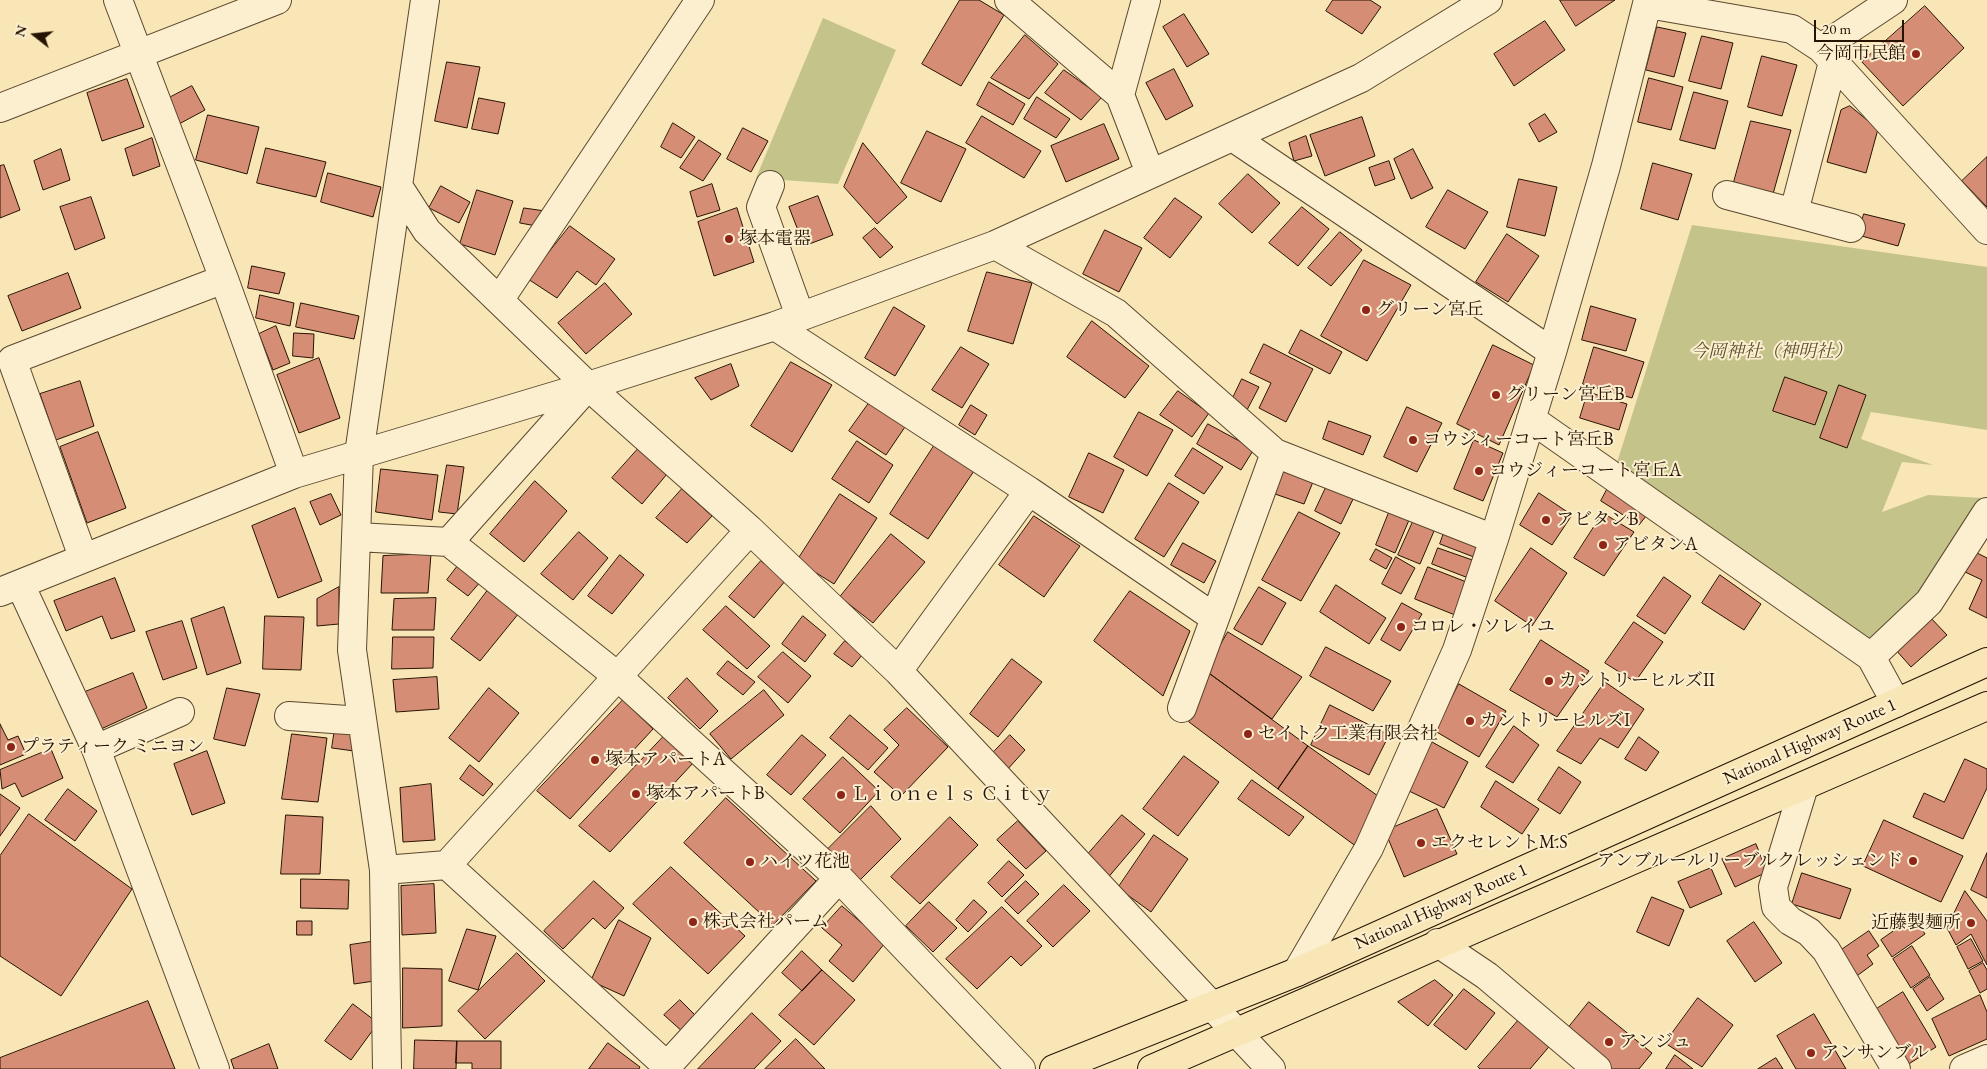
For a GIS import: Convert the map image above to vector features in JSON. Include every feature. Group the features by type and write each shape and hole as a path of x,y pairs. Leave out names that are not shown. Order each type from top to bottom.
{"highway":[{"name":"National Highway Route 1","path":"1054,1069 1298,972 1987,662"},
{"name":"National Highway Route 1","path":"1152,1069 1438,943 1987,706"}],"street":[{"path":"118,0 224,279 294,474"},
{"path":"0,108 277,0"},
{"path":"388,1069 384,870 352,650 359,454 425,0"},
{"path":"500,299 700,0"},
{"path":"1009,0 1120,95 1150,173"},
{"path":"1120,95 1146,0"},
{"path":"1794,212 1827,55 1893,0"},
{"path":"1298,972 1369,848 1457,650 1494,539 1552,352 1606,166 1648,2 1792,29 1827,55 1987,230"},
{"path":"215,1069 96,748 10,588 83,557 294,474 588,386 775,326 995,244 1150,173 1234,138 1361,78 1469,5"},
{"path":"1234,138 1552,352"},
{"path":"770,185 761,207 800,316"},
{"path":"398,186 427,231 500,299 588,386 750,530 898,671 1271,1069"},
{"path":"1727,195 1851,228"},
{"path":"995,244 1116,313 1275,453 1494,539"},
{"path":"83,557 12,360 224,279"},
{"path":"775,326 1029,491 1215,618"},
{"path":"449,542 588,386"},
{"path":"1531,419 1871,657 1896,703"},
{"path":"1182,708 1275,453"},
{"path":"898,671 1029,491"},
{"path":"1871,657 1929,602 1987,512"},
{"path":"384,870 447,865 750,530"},
{"path":"357,537 449,542 616,676 839,878 1021,1069"},
{"path":"96,748 180,712"},
{"path":"289,716 362,721"},
{"path":"1804,786 1773,887 1776,907 1790,921 1809,932 1826,950 1896,1069"},
{"path":"447,865 667,1066 839,878"},
{"path":"1438,943 1487,976 1596,1069"},
{"path":"1964,1069 1987,1059"}],"green space":[{"path":"823,18 896,50 838,184 756,178"},
{"name":"今岡神社（神明社）","path":"1692,225 1987,267 1987,430 1871,412 1861,439 1933,465 1902,462 1882,512 1928,495 1984,498 1922,595 1872,643 1615,469"}],"building":[{"path":"960,0 979,0 1004,15 961,86 922,64"},
{"path":"1333,0 1370,0 1381,7 1362,34 1326,11"},
{"path":"1560,0 1615,0 1576,26"},
{"path":"1925,6 1964,48 1903,106 1862,62"},
{"path":"1184,14 1209,54 1187,67 1163,27"},
{"path":"1545,21 1565,50 1514,86 1494,54"},
{"path":"1657,27 1686,33 1674,77 1646,70"},
{"path":"1025,35 1058,64 1029,99 991,78"},
{"path":"1702,36 1733,43 1721,89 1689,81"},
{"path":"1762,56 1797,65 1782,116 1748,107"},
{"path":"447,62 480,67 467,128 435,121"},
{"path":"1174,69 1193,106 1166,120 1146,83"},
{"path":"1064,70 1102,97 1081,120 1045,93"},
{"path":"1649,78 1683,87 1671,130 1638,122"},
{"path":"127,79 144,127 102,141 87,93"},
{"path":"989,82 1025,104 1013,125 977,105"},
{"path":"192,86 205,110 179,124 167,99"},
{"path":"1694,92 1728,101 1715,149 1680,140"},
{"path":"1037,97 1070,119 1056,138 1024,119"},
{"path":"479,98 505,103 498,134 472,129"},
{"path":"1850,106 1878,129 1866,173 1827,162 1841,110"},
{"path":"1545,114 1557,132 1539,142 1529,124"},
{"path":"208,115 259,127 247,174 196,160"},
{"path":"982,116 1041,151 1024,178 966,143"},
{"path":"1362,117 1375,156 1325,176 1310,135"},
{"path":"1751,121 1791,130 1773,194 1734,182"},
{"path":"673,123 695,137 681,158 661,147"},
{"path":"1104,124 1119,159 1066,182 1051,146"},
{"path":"743,128 768,141 751,172 727,159"},
{"path":"927,131 966,149 941,202 901,183"},
{"path":"1306,136 1312,156 1294,161 1289,143"},
{"path":"152,138 160,166 133,176 125,149"},
{"path":"699,140 721,154 703,181 680,168"},
{"path":"863,143 907,197 877,224 844,187"},
{"path":"266,148 326,162 316,197 257,183"},
{"path":"61,149 70,180 43,190 34,161"},
{"path":"1413,149 1433,188 1411,199 1394,159"},
{"path":"1987,157 1987,207 1962,181"},
{"path":"1389,161 1395,179 1375,186 1369,168"},
{"path":"1653,163 1692,174 1678,220 1641,209"},
{"path":"4,165 20,210 0,218 0,166"},
{"path":"328,173 381,187 373,217 321,202"},
{"path":"1248,174 1280,203 1252,233 1219,204"},
{"path":"1519,179 1557,187 1545,236 1507,227"},
{"path":"712,184 720,210 697,217 690,192"},
{"path":"441,186 470,202 459,223 429,208"},
{"path":"477,190 513,201 495,255 460,244"},
{"path":"1448,190 1488,212 1465,249 1426,227"},
{"path":"818,196 833,235 804,246 789,207"},
{"path":"91,197 105,238 75,250 60,207"},
{"path":"1175,198 1202,217 1170,258 1144,238"},
{"path":"1302,207 1329,229 1298,266 1269,243"},
{"path":"524,208 545,211 542,227 520,223"},
{"path":"737,208 754,262 714,276 698,222"},
{"path":"1864,214 1905,224 1898,246 1858,235"},
{"path":"570,226 615,259 596,285 577,271 557,298 528,279"},
{"path":"875,228 893,247 880,258 863,238"},
{"path":"1105,230 1142,248 1119,292 1083,274"},
{"path":"1340,232 1362,250 1331,286 1308,268"},
{"path":"1507,234 1539,256 1508,302 1476,282"},
{"name":"グリーン宮丘","path":"1364,260 1411,285 1367,361 1321,336"},
{"path":"252,266 285,273 279,294 248,288"},
{"path":"987,272 1032,283 1013,344 968,331"},
{"path":"68,273 81,308 22,331 8,296"},
{"path":"605,283 632,314 586,354 558,323"},
{"path":"260,295 294,303 290,326 256,318"},
{"path":"301,303 359,316 354,339 296,327"},
{"path":"1591,306 1636,319 1626,351 1582,340"},
{"path":"894,307 925,326 895,376 865,358"},
{"path":"1092,321 1149,366 1125,398 1067,357"},
{"path":"276,326 290,363 273,370 259,334"},
{"path":"1301,330 1342,352 1330,374 1289,353"},
{"path":"294,333 314,334 313,358 293,356"},
{"path":"1264,344 1313,369 1286,422 1259,408 1271,383 1250,373"},
{"name":"グリーン宮丘B","path":"1493,345 1534,365 1499,445 1457,424"},
{"path":"961,347 989,364 962,408 932,390"},
{"path":"1594,347 1644,362 1632,398 1583,384"},
{"path":"319,358 340,418 299,433 277,375"},
{"path":"791,362 832,385 792,452 751,426"},
{"path":"731,364 739,386 711,400 695,378"},
{"path":"1785,377 1827,392 1815,425 1773,411"},
{"path":"1242,379 1259,387 1247,410 1231,402"},
{"path":"80,381 94,426 56,440 40,394"},
{"path":"1839,385 1866,395 1847,448 1820,438"},
{"path":"1178,391 1209,413 1192,437 1160,415"},
{"path":"1588,392 1627,404 1619,430 1580,418"},
{"path":"874,396 909,421 886,455 849,431"},
{"path":"971,405 987,415 975,435 959,425"},
{"name":"コウジィーコート宮丘B","path":"1407,407 1442,423 1417,472 1384,457"},
{"path":"1139,412 1173,430 1147,476 1114,457"},
{"path":"1329,421 1371,436 1363,455 1323,439"},
{"path":"1208,424 1254,449 1241,470 1197,444"},
{"path":"98,432 126,508 87,523 60,447"},
{"name":"コウジィーコート宮丘A","path":"1474,440 1503,453 1483,501 1454,489"},
{"path":"857,441 893,465 869,503 832,479"},
{"path":"934,446 974,471 928,539 890,514"},
{"path":"1193,448 1223,467 1204,494 1175,476"},
{"path":"638,449 667,474 642,504 612,478"},
{"path":"1089,453 1124,470 1103,513 1069,497"},
{"path":"447,465 464,467 457,514 439,512"},
{"path":"1282,466 1315,477 1304,504 1272,493"},
{"path":"381,469 438,475 432,520 376,512"},
{"path":"1330,479 1357,491 1341,524 1315,511"},
{"path":"535,481 567,511 524,562 490,534"},
{"path":"1169,483 1199,502 1164,557 1135,539"},
{"path":"1610,484 1650,511 1639,525 1601,501"},
{"path":"682,489 712,516 687,543 656,518"},
{"name":"アビタンB","path":"1539,493 1572,515 1552,545 1520,525"},
{"path":"331,494 341,515 320,525 310,502"},
{"path":"840,494 877,518 834,584 797,561"},
{"path":"1392,505 1412,513 1395,553 1376,545"},
{"path":"295,508 322,581 278,598 252,526"},
{"path":"1299,512 1340,533 1301,601 1262,580"},
{"name":"アビタンA","path":"1603,513 1634,532 1604,576 1574,558"},
{"path":"1416,515 1437,524 1420,564 1398,555"},
{"path":"1034,516 1080,546 1044,597 999,565"},
{"path":"1445,530 1485,545 1479,559 1440,544"},
{"path":"579,532 608,558 573,600 541,574"},
{"path":"891,534 925,562 873,623 840,597"},
{"path":"1183,543 1216,561 1204,583 1171,565"},
{"path":"1438,548 1478,562 1471,579 1432,564"},
{"path":"1531,548 1567,573 1532,626 1495,601"},
{"path":"1376,549 1392,558 1386,569 1370,560"},
{"path":"1973,551 1987,558 1987,618 1969,609 1982,580 1963,571"},
{"path":"431,554 428,593 381,593 383,556"},
{"path":"620,555 644,575 612,614 588,596"},
{"path":"1396,557 1415,568 1401,594 1382,584"},
{"path":"761,561 786,580 754,618 729,597"},
{"path":"460,563 482,580 468,596 447,580"},
{"path":"1428,567 1469,583 1455,615 1415,599"},
{"path":"1720,575 1761,604 1744,630 1702,603"},
{"path":"1664,577 1691,596 1665,634 1637,616"},
{"path":"115,578 135,631 111,639 102,616 66,631 54,601"},
{"path":"1336,585 1386,618 1369,644 1320,612"},
{"path":"339,587 339,624 317,626 317,599"},
{"path":"1259,587 1286,603 1262,645 1234,629"},
{"path":"488,590 519,613 480,661 451,639"},
{"path":"1130,591 1190,631 1163,696 1094,641"},
{"path":"436,598 434,630 392,630 394,599"},
{"name":"コロレ・ソレイユ","path":"1402,603 1422,614 1400,651 1381,640"},
{"path":"726,606 770,646 747,669 703,630"},
{"path":"224,607 241,663 207,675 191,619"},
{"path":"265,616 304,617 301,670 263,669"},
{"path":"803,616 826,635 805,662 782,644"},
{"path":"1929,616 1947,635 1911,667 1895,649"},
{"path":"182,621 197,668 163,680 146,632"},
{"path":"1634,622 1663,642 1635,682 1605,663"},
{"path":"1228,632 1302,677 1272,719 1206,671"},
{"path":"393,637 434,637 433,668 392,669"},
{"name":"カントリーヒルズⅡ","path":"1541,640 1589,671 1557,717 1510,690"},
{"path":"845,641 863,654 852,667 834,654"},
{"path":"1326,647 1391,681 1373,711 1310,676"},
{"path":"783,652 811,676 788,703 758,677"},
{"path":"1012,659 1042,682 998,737 970,714"},
{"path":"728,661 755,682 743,695 717,674"},
{"path":"1206,671 1308,746 1278,789 1189,722"},
{"path":"133,673 147,708 101,729 85,692"},
{"path":"437,677 439,709 396,712 393,680"},
{"path":"687,678 718,711 700,729 668,698"},
{"path":"1605,682 1644,709 1618,748 1600,738 1581,764 1557,751"},
{"name":"カントリーヒルズⅠ","path":"1459,684 1506,711 1479,757 1435,731"},
{"path":"227,688 260,694 245,746 214,739"},
{"path":"489,688 519,713 479,762 449,738"},
{"path":"764,690 784,715 731,759 710,734"},
{"name":"塚本アパートA","path":"623,700 653,729 570,819 537,791"},
{"path":"1330,705 1389,735 1369,775 1311,745"},
{"path":"907,708 948,747 901,796 874,772 899,745 884,730"},
{"path":"850,715 888,748 868,770 830,738"},
{"name":"プラティーク ミニヨン","path":"0,724 8,740 18,736 26,754 0,765"},
{"path":"1514,726 1539,745 1513,783 1486,767"},
{"path":"335,728 357,731 354,751 332,748"},
{"path":"292,734 327,738 318,802 282,799"},
{"name":"塚本アパートB","path":"666,734 694,762 610,852 579,826"},
{"path":"802,735 826,755 791,795 767,775"},
{"path":"1010,735 1025,750 1006,771 990,756"},
{"path":"1639,737 1659,752 1646,771 1625,759"},
{"path":"1432,742 1468,762 1444,808 1407,790"},
{"path":"1308,746 1378,796 1357,847 1278,789"},
{"path":"51,749 63,778 22,797 15,783 2,789 0,770"},
{"path":"207,751 225,803 192,815 174,764"},
{"path":"1184,756 1219,782 1178,836 1143,809"},
{"name":"Ｌｉｏｎｅｌｓ Ｃｉｔｙ","path":"843,757 879,791 840,833 803,799"},
{"path":"1965,759 1987,769 1987,788 1963,839 1913,817 1924,793 1944,802"},
{"path":"470,765 493,784 483,796 460,779"},
{"path":"1559,767 1581,782 1560,814 1538,800"},
{"path":"1252,780 1304,817 1289,836 1238,799"},
{"path":"1496,781 1539,809 1522,834 1481,807"},
{"path":"431,784 435,840 403,842 400,788"},
{"path":"68,789 97,811 75,841 45,820"},
{"path":"0,794 20,808 0,836"},
{"name":"ハイツ花池","path":"726,798 816,881 773,925 684,843"},
{"path":"871,806 901,839 860,880 827,850"},
{"name":"エクセレントM.S","path":"1437,809 1457,854 1404,877 1385,831"},
{"path":"29,814 132,889 61,996 0,956 0,856"},
{"path":"286,815 323,817 320,874 281,874"},
{"path":"1122,815 1145,834 1106,880 1083,860"},
{"path":"950,817 978,845 920,904 891,877"},
{"name":"アンブルールリーブルクレッシェンド","path":"1884,820 1963,856 1941,902 1863,866"},
{"path":"1018,821 1046,851 1026,869 997,840"},
{"path":"1154,835 1188,859 1151,912 1118,888"},
{"path":"1756,844 1767,872 1735,887 1722,859"},
{"path":"1987,853 1987,898 1971,890"},
{"path":"1009,861 1024,875 1002,897 988,883"},
{"path":"671,867 745,936 708,974 633,904"},
{"path":"1711,868 1722,894 1690,908 1678,882"},
{"path":"1802,873 1851,889 1840,919 1792,904"},
{"path":"301,879 349,880 348,909 301,908"},
{"path":"594,881 624,908 605,929 593,918 563,949 544,931"},
{"path":"1026,881 1039,894 1018,914 1005,901"},
{"path":"434,884 436,933 402,935 401,886"},
{"path":"1064,885 1090,911 1053,947 1027,921"},
{"path":"1965,891 1987,921 1987,965 1971,934 1956,945 1947,928"},
{"path":"1652,897 1684,910 1669,946 1637,932"},
{"path":"974,900 987,912 968,932 956,920"},
{"path":"929,902 957,928 933,952 906,926"},
{"path":"842,906 885,943 853,982 829,961 842,945 822,928"},
{"path":"1002,907 1042,946 1021,966 1011,956 977,989 946,959"},
{"path":"1914,917 1925,934 1892,957 1881,940"},
{"path":"619,920 651,938 624,996 591,981"},
{"path":"297,921 312,921 312,935 297,935"},
{"path":"1754,922 1782,963 1755,982 1727,941"},
{"path":"467,929 496,936 478,990 449,981"},
{"path":"1869,931 1879,946 1867,955 1873,964 1854,978 1837,953"},
{"path":"1971,939 1983,961 1968,969 1957,947"},
{"path":"377,941 381,980 354,984 350,945"},
{"path":"1912,946 1930,975 1911,988 1893,959"},
{"path":"802,951 822,970 802,991 782,973"},
{"path":"517,953 545,981 485,1039 458,1011"},
{"path":"1983,963 1987,970 1987,989 1980,993 1969,971"},
{"path":"403,968 442,969 442,1026 403,1028"},
{"path":"822,970 855,1000 814,1045 779,1015"},
{"path":"1930,977 1944,999 1927,1011 1913,989"},
{"path":"1435,980 1453,995 1428,1026 1398,1002"},
{"path":"1464,989 1495,1013 1466,1050 1434,1025"},
{"path":"1903,992 1936,1047 1907,1065 1875,1010"},
{"path":"1980,995 1987,1012 1987,1039 1949,1056 1932,1019"},
{"path":"1698,998 1733,1025 1702,1067 1665,1043"},
{"path":"680,1000 698,1018 684,1033 664,1015"},
{"path":"148,1001 175,1069 0,1069 0,1058"},
{"name":"アンジュ","path":"1589,1002 1652,1053 1639,1069 1612,1069 1565,1032"},
{"path":"353,1004 378,1023 351,1060 325,1041"},
{"path":"752,1013 781,1041 754,1069 698,1069"},
{"name":"アンサンブル","path":"1814,1014 1846,1069 1796,1069 1777,1036"},
{"path":"1523,1015 1553,1042 1530,1069 1480,1069 1478,1067"},
{"path":"796,1039 825,1069 765,1069"},
{"path":"415,1040 457,1041 456,1069 414,1069"},
{"path":"457,1041 501,1041 501,1069 472,1069 472,1063 456,1063"},
{"path":"608,1043 640,1067 639,1069 589,1069"},
{"path":"269,1044 278,1069 234,1069 231,1060"},
{"path":"1675,1055 1693,1069 1666,1069"},
{"path":"1776,1058 1783,1069 1758,1069"}],"place":[{"name":"今岡市民館","path":"1916,54"},
{"name":"塚本電器","path":"729,239"},
{"name":"グリーン宮丘","path":"1366,310"},
{"name":"グリーン宮丘B","path":"1496,395"},
{"name":"コウジィーコート宮丘B","path":"1413,440"},
{"name":"コウジィーコート宮丘A","path":"1479,471"},
{"name":"アビタンB","path":"1546,520"},
{"name":"アビタンA","path":"1603,545"},
{"name":"コロレ・ソレイユ","path":"1401,627"},
{"name":"カントリーヒルズⅡ","path":"1549,681"},
{"name":"カントリーヒルズⅠ","path":"1470,721"},
{"name":"セイトク工業有限会社","path":"1248,734"},
{"name":"プラティーク ミニヨン","path":"11,747"},
{"name":"塚本アパートA","path":"595,760"},
{"name":"塚本アパートB","path":"636,794"},
{"name":"Ｌｉｏｎｅｌｓ Ｃｉｔｙ","path":"841,795"},
{"name":"エクセレントM.S","path":"1421,843"},
{"name":"アンブルールリーブルクレッシェンド","path":"1913,861"},
{"name":"ハイツ花池","path":"750,862"},
{"name":"株式会社パーム","path":"693,922"},
{"name":"近藤製麺所","path":"1971,923"},
{"name":"アンジュ","path":"1609,1042"},
{"name":"アンサンブル","path":"1811,1053"}]}
